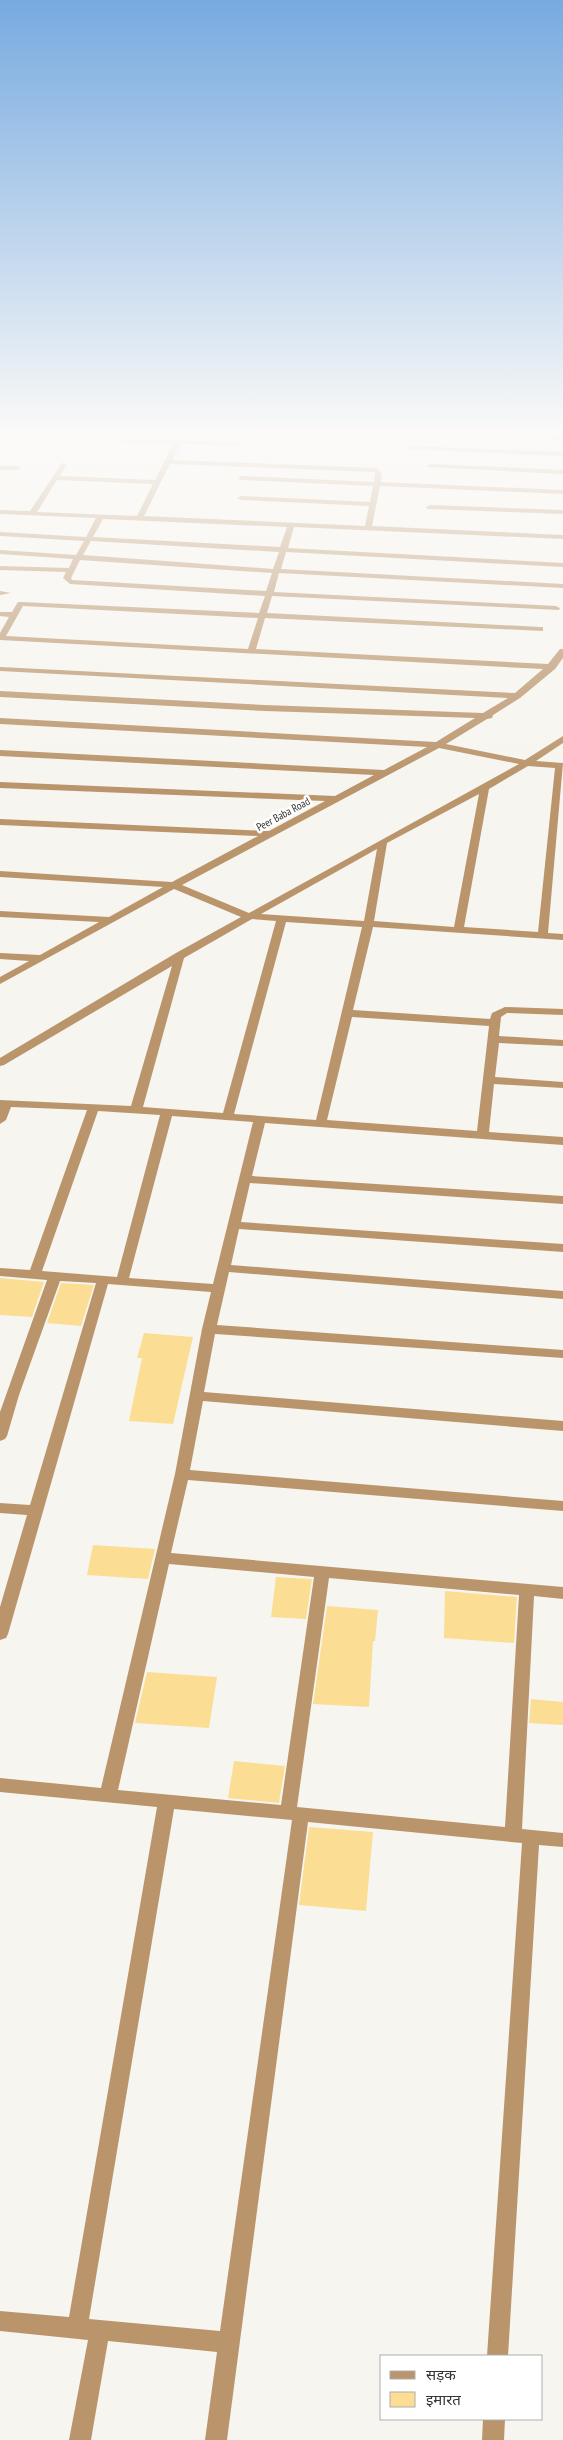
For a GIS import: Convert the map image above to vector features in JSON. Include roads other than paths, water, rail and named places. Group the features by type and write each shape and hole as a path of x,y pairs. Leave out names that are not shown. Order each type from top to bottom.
{"street":[{"path":"83,548 67,578 70,582 556,608"},
{"path":"232,548 563,565"},
{"path":"251,651 284,548"},
{"path":"0,552 276,571 563,586"},
{"path":"0,568 71,570"},
{"path":"540,630 21,604 1,638 251,651 559,660"},
{"path":"0,614 15,615"},
{"name":"Peer Baba Road","path":"0,981 174,884 339,799 489,716 517,696 559,660"},
{"path":"0,669 517,696"},
{"path":"0,694 265,708 489,716"},
{"path":"0,721 438,745 528,763 561,766 543,936"},
{"path":"0,1063 248,916 528,763 563,738"},
{"path":"0,753 386,773"},
{"path":"0,785 339,799"},
{"path":"458,930 485,787"},
{"path":"0,822 272,834"},
{"path":"321,1123 368,925 383,841"},
{"path":"0,874 174,884 248,916 563,937"},
{"path":"0,914 110,920"},
{"path":"228,1116 282,918"},
{"path":"136,1110 180,955"},
{"path":"0,956 41,958"},
{"path":"483,1135 496,1015 505,1010 563,1012"},
{"path":"347,1013 495,1023"},
{"path":"493,1039 563,1044"},
{"path":"489,1080 563,1085"},
{"path":"0,1120 3,1103 260,1118 563,1141"},
{"path":"35,1274 94,1107"},
{"path":"122,1281 166,1112"},
{"path":"108,1795 182,1474 209,1329 260,1118"},
{"path":"246,1179 563,1200"},
{"path":"235,1225 563,1248"},
{"path":"224,1268 563,1295"},
{"path":"0,1272 219,1289"},
{"path":"0,1436 12,1395 55,1276"},
{"path":"0,1634 103,1280"},
{"path":"209,1329 563,1354"},
{"path":"196,1396 563,1426"},
{"path":"182,1474 563,1506"},
{"path":"0,1508 36,1511"},
{"path":"162,1558 563,1593"},
{"path":"216,2440 322,1572"},
{"path":"498,2355 522,1836 527,1590"},
{"path":"0,1785 563,1840"},
{"path":"77,2329 167,1801"},
{"path":"0,2321 228,2342"},
{"path":"80,2440 100,2330"},
{"path":"493,2440 494,2420"}]}
